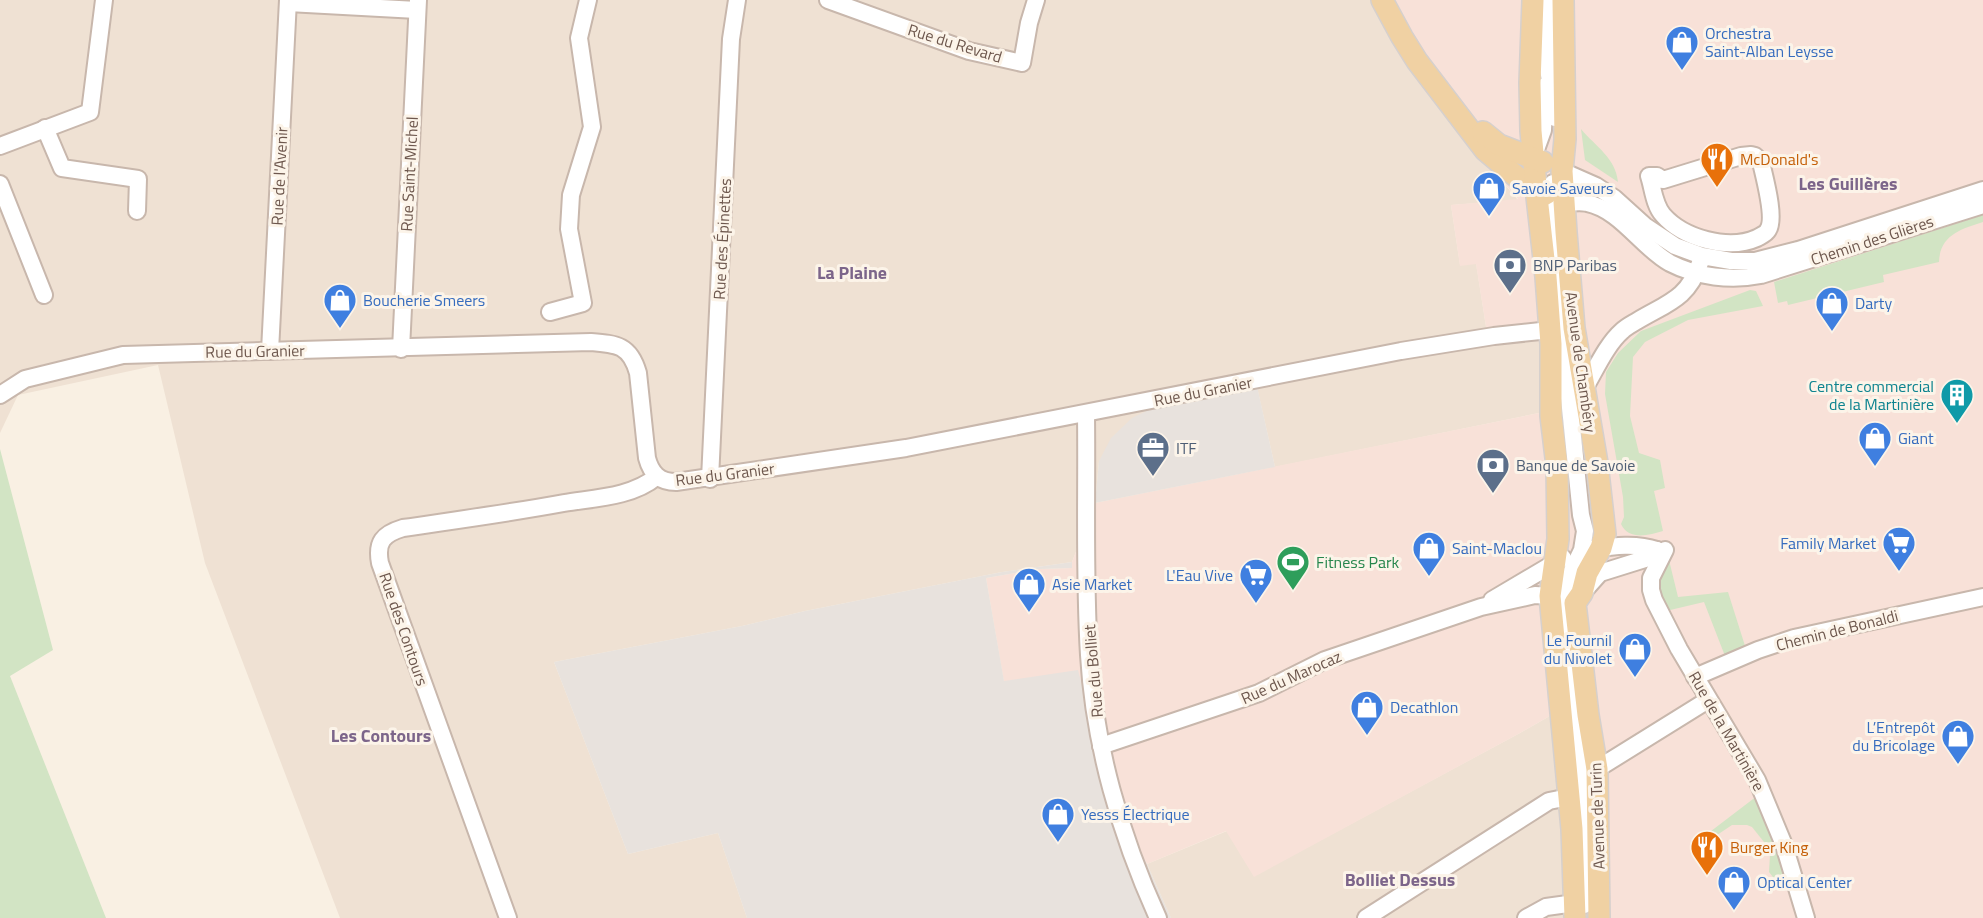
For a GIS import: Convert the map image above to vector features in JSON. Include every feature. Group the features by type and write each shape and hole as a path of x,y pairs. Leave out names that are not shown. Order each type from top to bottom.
{"main road":[{"path":"1382,0 1412,53 1485,150 1517,177 1550,196"},
{"name":"Avenue de Chambéry","path":"1533,0 1530,83 1533,158 1550,196 1584,389 1605,534 1575,570 1562,714"},
{"name":"Avenue de Chambéry","path":"1563,0 1564,139 1559,170 1550,196 1546,277 1551,337 1551,416 1575,570 1588,715"},
{"path":"1452,107 1499,145 1559,170"},
{"name":"Avenue de Turin","path":"1562,714 1578,913"},
{"name":"Avenue de Turin","path":"1588,715 1588,766 1599,918"}],"street":[{"path":"0,146 90,112 104,0"},
{"path":"550,312 584,303 569,229 571,195 592,128 579,38 588,0"},
{"name":"Rue des Épinettes","path":"710,479 731,39 737,0"},
{"name":"Rue du Revard","path":"828,0 969,51 1022,63 1029,23 1036,0"},
{"path":"1533,158 1543,130 1543,96 1548,70 1548,0"},
{"path":"288,2 418,5"},
{"name":"Rue de l'Avenir","path":"270,351 288,2"},
{"name":"Rue Saint-Michel","path":"401,349 418,5"},
{"path":"1548,70 1554,98 1559,170"},
{"path":"45,129 62,168 138,179 137,211"},
{"path":"1741,156 1755,156 1761,162 1763,170 1771,212 1770,221 1768,230 1764,234 1739,243 1714,242 1674,225 1659,210 1649,176 1657,176 1663,180 1741,156"},
{"name":"Chemin des Glières","path":"1559,170 1596,186 1659,237 1676,246 1702,256 1731,261 1755,261 1798,250 1983,190"},
{"path":"0,184 44,295"},
{"path":"1526,918 1546,907 1578,913 1588,766 1578,740 1562,619 1575,570 1575,543 1581,515 1550,196"},
{"name":"Chemin des Glières","path":"1550,196 1587,203 1608,213 1669,262 1696,273 1726,278 1761,275 1983,205"},
{"name":"Chemin des Glières","path":"1761,275 1798,250"},
{"path":"1584,389 1622,330 1679,298 1696,273 1702,256"},
{"name":"Rue du Granier","path":"0,395 25,379 123,355 591,342 613,344 628,352 634,360 638,373 646,458 650,469 656,477 670,482 710,479 906,448 1401,351 1494,336 1551,337"},
{"path":"1551,337 1566,375"},
{"name":"Rue du Bolliet","path":"1086,414 1089,657 1101,746 1133,858 1158,918"},
{"name":"Rue des Contours","path":"508,918 381,563 380,544 388,533 403,528 518,512 621,493 641,487 656,477"},
{"name":"Rue de la Martinière","path":"1665,550 1651,578 1650,590 1695,677 1757,780 1784,844 1806,918"},
{"name":"Rue du Marocaz","path":"1481,607 1532,576 1575,570"},
{"name":"Rue du Marocaz","path":"1101,746 1259,693 1324,660 1481,607 1530,596 1575,570"},
{"name":"Chemin de Bonaldi","path":"1695,677 1758,650 1794,638 1983,597"},
{"path":"1588,766 1708,700"},
{"path":"1562,714 1588,766"},
{"path":"1366,918 1549,801 1569,797"}],"shaded area":[{"path":"0,0 1390,0 1467,141 1518,200 1451,205 1460,265 1476,263 1487,333 1540,327 1544,412 1275,467 1257,387 1099,461 1095,503 1072,562 1002,572 554,662 628,854 718,833 747,918 340,918 205,563 158,365 18,395 0,433"},
{"path":"1390,0 1983,0 1983,918 1568,918 1558,706 1548,717 1520,733 1254,877 1226,831 1147,864 1117,822 1004,682 986,578 1039,569 1072,568 1072,562 1095,503 1544,412 1540,327 1487,333 1476,264 1460,266 1451,205 1518,199 1467,141"},
{"path":"1257,386 1275,467 1095,503 1099,461 1111,438 1132,418 1161,404"},
{"path":"1072,562 1072,568 1039,569 986,578 1004,681 1078,670 1117,822 1147,864 1171,918 747,918 718,833 628,854 554,662 1002,572"},
{"path":"1558,705 1568,918 1171,918 1147,864 1227,831 1254,876 1520,733 1548,717"}],"green space":[{"path":"1581,129 1609,159 1618,182 1585,160"},
{"path":"1983,215 1983,222 1967,227 1948,239 1943,245 1939,262 1883,275 1884,282 1788,305 1787,301 1778,303 1774,282"},
{"path":"1750,290 1756,291 1763,306 1688,320 1645,342 1633,357 1630,416 1639,453 1660,460 1665,488 1654,491 1663,531 1640,535 1629,533 1621,524 1624,517 1623,497 1605,394 1606,372 1618,353 1641,331"},
{"path":"0,449 53,650 10,676 106,918 0,918"},
{"path":"1669,560 1678,597 1728,592 1746,649 1725,656 1704,602 1666,611 1657,581"},
{"path":"1757,796 1780,856 1788,885 1780,886 1769,872 1768,847 1752,827 1732,825 1717,835 1698,841"}],"place":[{"name":"Orchestra Saint-Alban Leysse","path":"1682,71"},
{"name":"McDonald's","path":"1717,188"},
{"name":"Savoie Saveurs","path":"1489,217"},
{"name":"BNP Paribas","path":"1510,294"},
{"name":"Boucherie Smeers","path":"340,329"},
{"name":"Darty","path":"1832,332"},
{"name":"Centre commercial de la Martinière","path":"1957,424"},
{"name":"Giant","path":"1875,467"},
{"name":"ITF","path":"1153,477"},
{"name":"Banque de Savoie","path":"1493,494"},
{"name":"Family Market","path":"1899,572"},
{"name":"Saint-Maclou","path":"1429,577"},
{"name":"Fitness Park","path":"1293,591"},
{"name":"L'Eau Vive","path":"1256,604"},
{"name":"Asie Market","path":"1029,613"},
{"name":"Le Fournil du Nivolet","path":"1635,678"},
{"name":"Decathlon","path":"1367,736"},
{"name":"L’Entrepôt du Bricolage","path":"1958,765"},
{"name":"Yesss Électrique","path":"1058,843"},
{"name":"Burger King","path":"1707,876"},
{"name":"Optical Center","path":"1734,911"}],"district":[{"name":"Les Guillères","path":"1848,184"},
{"name":"La Plaine","path":"852,273"},
{"name":"Les Contours","path":"381,736"},
{"name":"Bolliet Dessus","path":"1400,880"}]}
